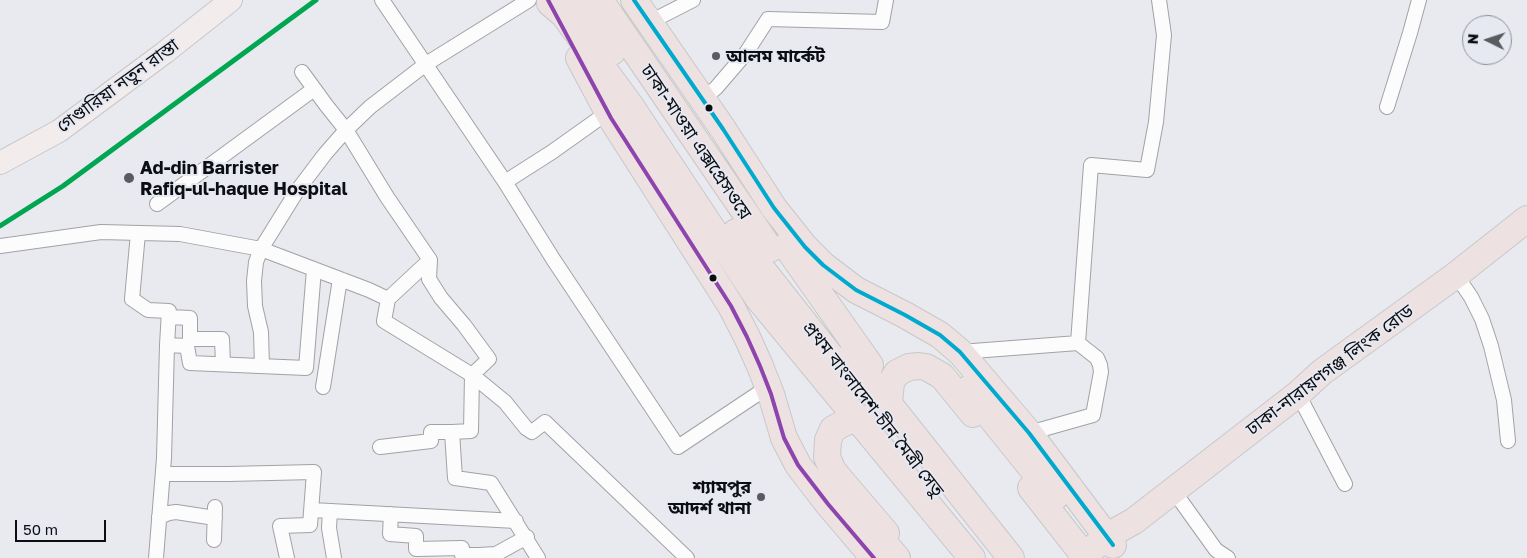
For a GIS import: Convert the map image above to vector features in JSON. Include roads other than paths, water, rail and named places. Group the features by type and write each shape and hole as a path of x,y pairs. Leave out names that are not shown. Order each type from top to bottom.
{"highway":[{"name":"ঢাকা-মাওয়া এক্সপ্রেসওয়ে","path":"577,0 754,259"},
{"name":"ঢাকা-মাওয়া এক্সপ্রেসওয়ে","path":"600,0 805,287"},
{"path":"622,0 805,287 972,558"},
{"path":"634,0 774,208 805,247 823,265 856,290 940,335 960,352 1029,433 1096,552"},
{"path":"542,1 564,15 630,105 758,298 880,410 1027,558"},
{"path":"542,1 611,118 731,306 747,337 768,387 784,438 798,465 874,558"},
{"name":"ঢাকা-নারায়ণগঞ্জ লিংক রোড","path":"1096,552 1298,394 1322,372 1456,275 1527,219"},
{"path":"754,259 758,298 768,344 809,452 829,480 897,558"},
{"name":"প্রথম বাংলাদেশ-চীন মৈত্রী সেতু","path":"754,259 880,410 992,558"},
{"path":"805,287 918,339 938,356 967,388 1096,552"},
{"path":"907,558 832,469 827,457 828,440 833,429 846,422 880,410 891,382 897,373 909,367 919,366 926,367 942,376 1096,552"},
{"path":"880,410 1011,558"}],"main road":[{"name":"গেণ্ডারিয়া নতুন রাস্তা","path":"0,163 58,131 232,0"}],"street":[{"path":"382,0 505,182 553,259 678,447 768,387"},
{"path":"650,22 693,0"},
{"path":"703,100 746,53 768,19 882,22 886,0"},
{"path":"1078,343 1091,165 1147,170 1156,122 1164,35 1159,0"},
{"path":"1388,107 1419,0"},
{"path":"262,366 261,332 255,306 254,281 256,262 261,249 297,191 325,154 346,130 370,108 426,64 542,1"},
{"path":"302,72 346,130 387,197 430,260 429,279 441,298 464,324 489,359 472,375 471,432 431,432 431,441 380,447"},
{"path":"157,204 314,89"},
{"path":"505,182 597,120"},
{"path":"0,246 101,232 180,234 261,249 388,299"},
{"path":"138,233 132,299 148,310 169,311 163,474 156,558"},
{"path":"430,260 388,299 384,321 472,375 505,402 526,428 532,432 545,422 687,558"},
{"path":"167,345 187,346 190,363 306,368 314,269"},
{"path":"1456,275 1471,297 1482,319 1491,346 1504,400 1508,441"},
{"path":"324,387 340,279"},
{"path":"169,317 190,318 190,339 222,339 223,364"},
{"path":"960,352 1078,343 1097,358 1101,372 1093,414 1029,433"},
{"path":"1298,394 1345,484"},
{"path":"452,432 455,478 491,483 527,537 538,558"},
{"path":"163,474 314,472 310,525 280,526 287,558"},
{"path":"1173,490 1216,550 1228,558"},
{"path":"312,510 516,521"},
{"path":"330,511 334,558"},
{"path":"159,516 176,512 215,512 214,540"},
{"path":"391,514 390,534 416,536 416,549 462,548 462,554 479,556 496,554 527,537"}],"place":[{"name":"আলম মার্কেট","path":"716,56"},
{"name":"Ad-din Barrister Rafiq-ul-haque Hospital","path":"129,178"},
{"name":"শ্যামপুর আদর্শ থানা","path":"761,497"}]}
